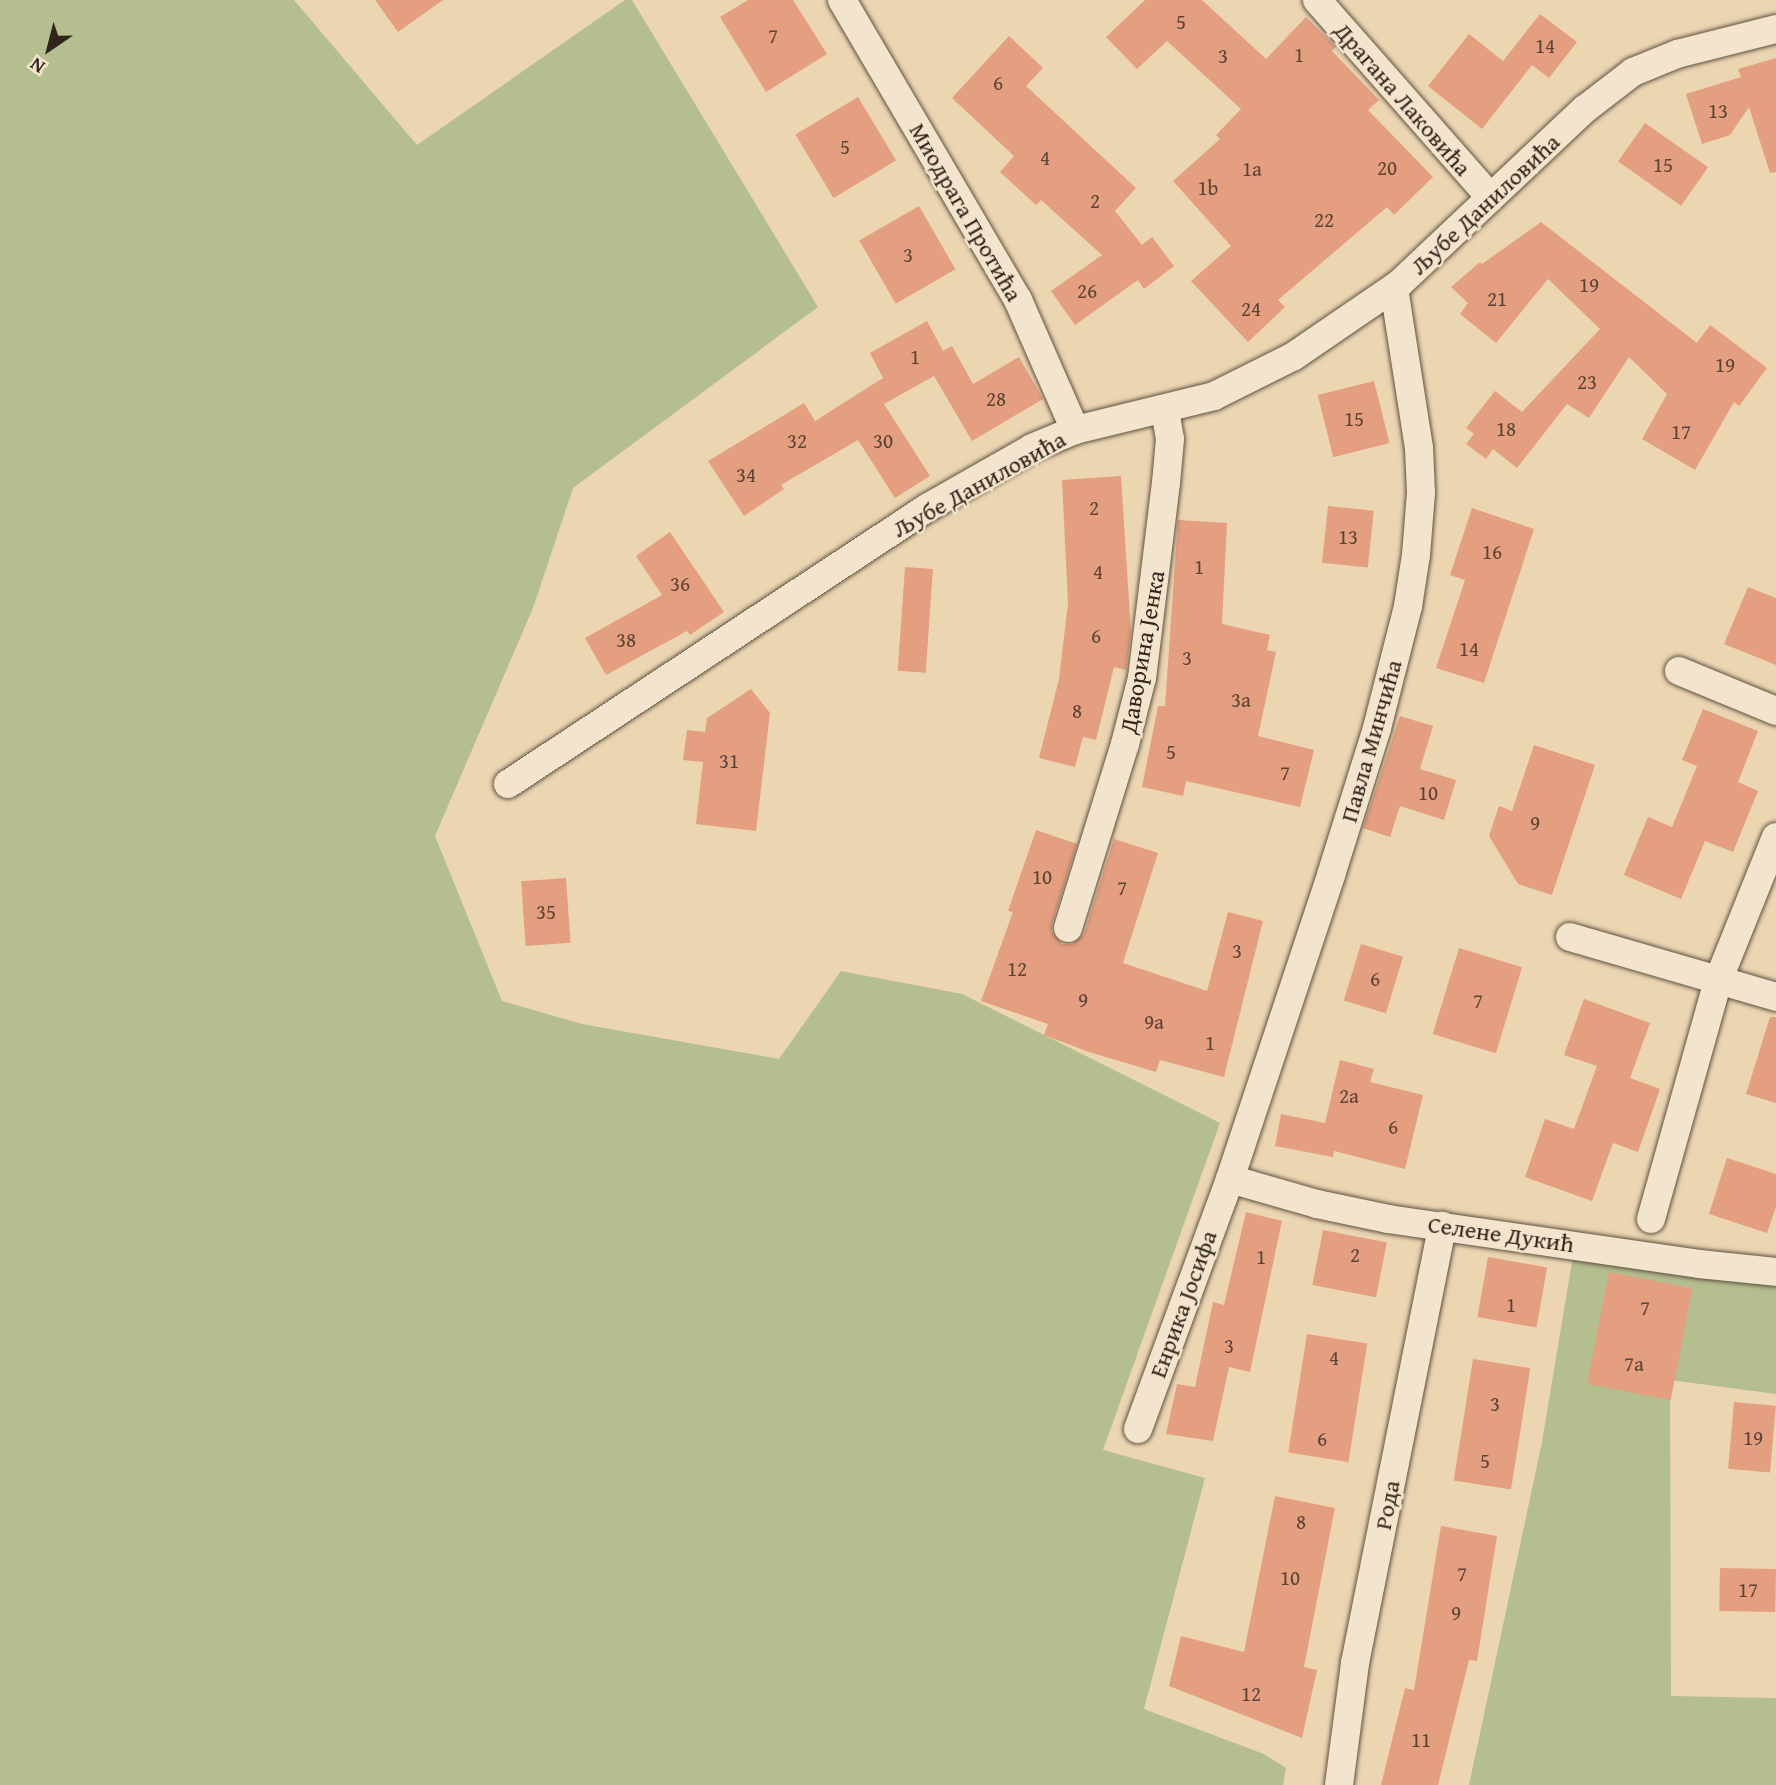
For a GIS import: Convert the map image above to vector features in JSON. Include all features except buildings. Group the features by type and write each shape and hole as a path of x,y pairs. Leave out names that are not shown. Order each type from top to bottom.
{"street":[{"name":"Миодрага Протића","path":"842,0 1018,300 1075,430"},
{"name":"Драгана Лаковића","path":"1317,0 1490,197"},
{"name":"Љубе Даниловића","path":"508,784 927,508 1032,448 1075,430 1214,396 1259,376 1394,288 1585,109 1633,72 1677,54 1776,29"},
{"name":"Павла Минчића","path":"1230,1180 1353,807 1391,681 1408,606 1416,555 1421,493 1419,448 1394,288"},
{"name":"Даворина Јенка","path":"1068,928 1125,744 1142,678 1167,483 1170,439 1165,410"},
{"path":"1679,671 1776,711"},
{"path":"1651,1219 1718,981 1776,837"},
{"path":"1570,937 1776,997"},
{"name":"Селене Дукић","path":"1230,1180 1317,1204 1442,1226 1699,1264 1776,1272"},
{"name":"Енрика Јосифа","path":"1138,1429 1230,1180"},
{"name":"Рода","path":"1339,1785 1355,1664 1442,1226"}],"green space":[{"path":"0,0 294,0 417,145 625,0 632,0 818,307 573,488 533,608 435,836 502,1001 582,1024 779,1059 841,971 962,994 1220,1123 1103,1450 1205,1478 1144,1709 1264,1754 1286,1768 1283,1785 0,1785"},
{"path":"1575,1244 1776,1271 1776,1394 1670,1380 1671,1696 1776,1698 1776,1785 1469,1785 1542,1442"}]}
